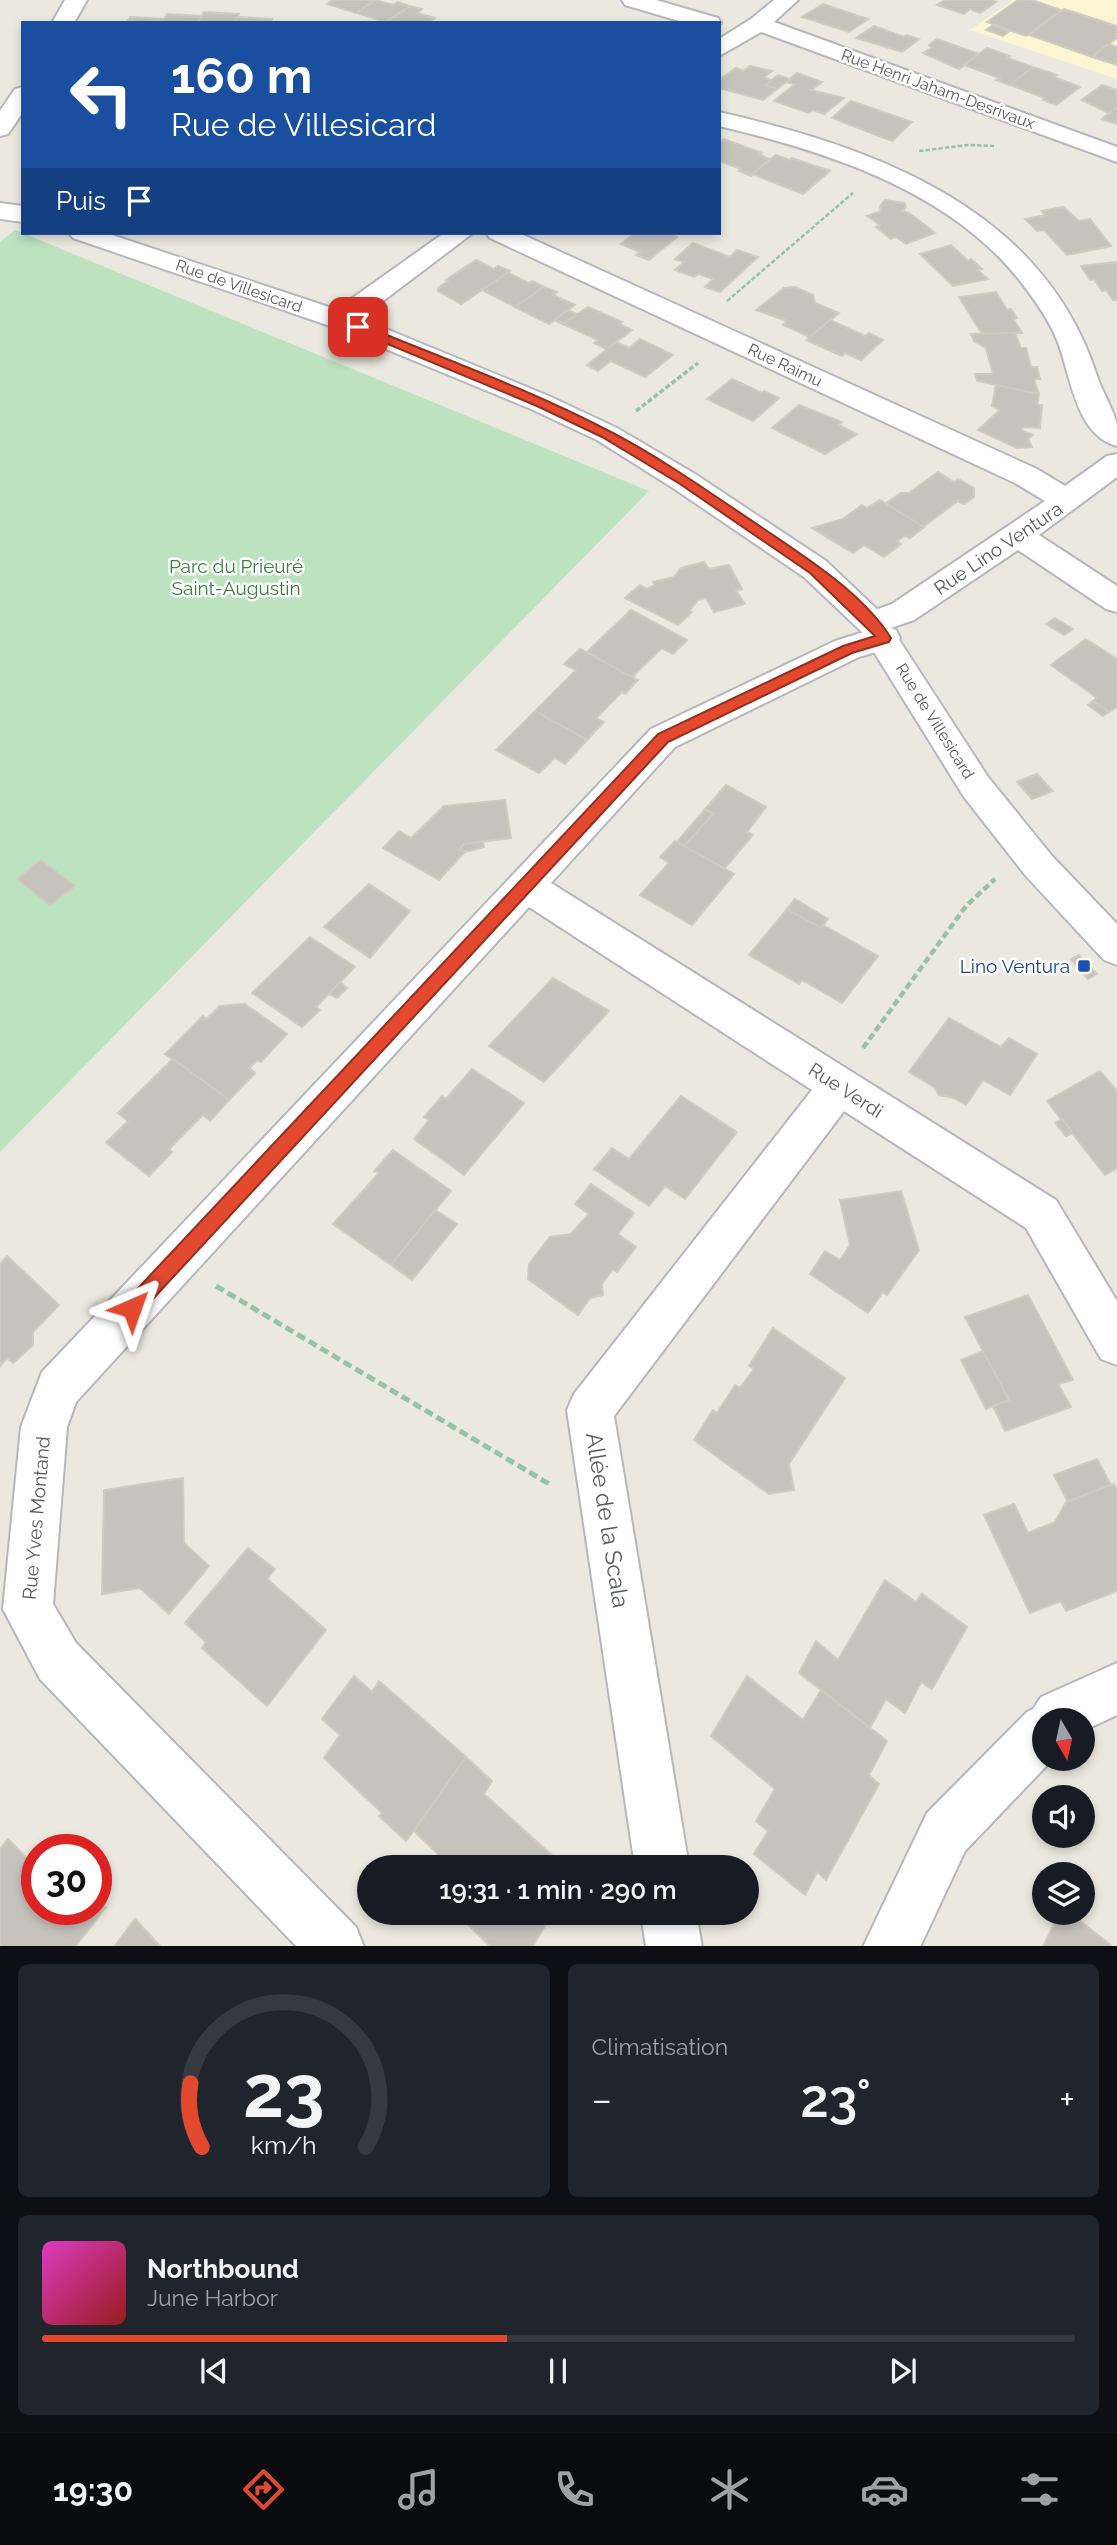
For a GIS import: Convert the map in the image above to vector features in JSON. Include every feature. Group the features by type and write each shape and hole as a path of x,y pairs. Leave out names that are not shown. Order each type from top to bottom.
{"street":[{"path":"64,21 76,0"},
{"path":"633,0 703,21"},
{"path":"721,48 787,0"},
{"name":"Rue Henri Jaham-Desrivaux","path":"721,25 751,28 1117,155"},
{"path":"0,129 21,97"},
{"path":"721,120 782,132 858,158 915,184 975,223 1031,276 1059,318 1066,329 1090,398 1109,432 1117,437"},
{"path":"0,211 21,214"},
{"name":"Rue de Villesicard","path":"88,235 340,320 541,403 607,434 684,481 815,569 878,631 976,787 1040,866 1117,949"},
{"path":"340,320 457,235"},
{"name":"Rue Raimu","path":"503,235 1026,476 1068,500"},
{"name":"Rue Lino Ventura","path":"878,631 1117,463"},
{"path":"1018,535 1117,601"},
{"name":"Rue Yves Montand","path":"335,1946 58,1661 28,1609 44,1427 58,1388 663,738 847,649 878,631"},
{"name":"Rue Verdi","path":"525,886 848,1070 1041,1214 1117,1343"},
{"name":"Allée de la Scala","path":"660,1855 590,1410 848,1070"},
{"path":"1075,1708 1117,1689"},
{"path":"891,1946 946,1832 1032,1743"},
{"path":"671,1925 674,1946"}],"path":[{"path":"718,309 862,186"},
{"path":"636,411 708,355"},
{"path":"848,1070 966,906 1000,874"},
{"path":"215,1285 561,1491"}],"shaded area":[{"path":"1013,0 1117,0 1117,79 970,30"}],"green space":[{"name":"Parc du Prieuré Saint-Augustin","path":"15,230 21,235 27,235 649,491 0,1152 0,242"}],"building":[{"path":"333,0 375,0 356,13 327,4"},
{"path":"375,0 410,6 388,21 356,13"},
{"path":"945,0 996,2 980,13 970,9 964,14 937,5"},
{"path":"1018,0 1032,0 1061,10 1026,36 987,22"},
{"path":"823,4 868,19 849,32 802,17"},
{"path":"410,6 422,9 417,13 435,18 431,21 388,21"},
{"path":"1064,9 1117,26 1117,38 1092,57 1029,35"},
{"path":"204,12 239,14 235,21 199,21"},
{"path":"167,14 202,16 199,21 163,21"},
{"path":"130,17 164,19 163,21 127,21"},
{"path":"237,17 272,19 271,21 235,21"},
{"path":"993,25 1010,31 1003,36 986,30"},
{"path":"874,26 904,37 907,35 919,39 902,52 856,38"},
{"path":"937,39 979,54 959,69 923,53 932,48 929,45"},
{"path":"1108,44 1117,47 1117,65 1092,57"},
{"path":"987,48 1033,67 1010,85 996,80 1000,78 964,65"},
{"path":"750,66 772,71 764,77 771,80 765,85 777,89 763,100 721,89 721,79 736,68 743,71"},
{"path":"1033,67 1080,87 1056,105 1010,85"},
{"path":"797,73 822,82 811,90 844,98 824,114 813,110 809,113 774,101 795,84 786,82"},
{"path":"778,75 790,79 777,89 765,85"},
{"path":"1102,85 1117,90 1117,107 1109,113 1082,100"},
{"path":"851,101 912,122 892,141 832,118"},
{"path":"1117,107 1117,124 1102,119 1109,113"},
{"path":"724,139 762,153 759,155 770,159 751,176 721,162 721,141"},
{"path":"776,155 830,171 803,194 752,174"},
{"path":"885,200 904,203 906,207 903,211 935,233 906,244 896,237 891,239 876,227 880,225 867,216 881,211 880,206"},
{"path":"1063,207 1079,221 1090,219 1111,246 1067,255 1044,230 1037,231 1025,219 1046,215 1042,211"},
{"path":"632,235 677,237 649,260 636,255 640,252 621,244"},
{"path":"693,243 730,257 737,250 758,257 720,292 705,287 713,279 699,274 694,277 675,270 684,262 675,259"},
{"path":"951,245 968,261 971,259 982,269 977,270 988,279 953,286 920,254"},
{"path":"476,260 494,269 498,266 510,271 461,304 438,291 438,288 448,281 446,280"},
{"path":"1117,262 1117,300 1113,300 1106,290 1102,291 1094,279 1090,280 1081,266"},
{"path":"508,273 544,287 515,307 482,290"},
{"path":"544,287 557,292 553,295 575,305 549,324 515,307"},
{"path":"795,287 813,295 815,303 839,313 810,337 783,325 787,321 756,310 784,288"},
{"path":"996,292 1007,310 1011,309 1017,318 1013,319 1022,333 982,334 959,297"},
{"path":"588,307 622,322 619,324 632,330 607,349 594,343 598,340 563,324"},
{"path":"568,310 577,314 563,324 554,320"},
{"path":"830,320 865,336 869,333 883,340 861,360 845,353 842,356 806,340"},
{"path":"1015,333 1021,348 1026,348 1031,367 1037,367 1040,379 1034,379 1039,394 977,381 975,374 993,374 986,348 974,341 971,334"},
{"path":"640,339 673,355 645,377 611,361 598,371 587,365 616,342 629,348"},
{"path":"732,379 779,398 753,421 707,399"},
{"path":"996,385 1039,394 1037,405 1042,405 1040,428 1023,427 1021,430 1033,435 1028,439 1032,447 1017,448 978,430 1000,410 992,406"},
{"path":"799,405 842,422 838,425 857,434 825,454 772,428"},
{"path":"938,472 954,482 958,479 974,488 974,497 964,504 958,501 923,527 885,504 901,493 909,493"},
{"path":"880,500 924,527 910,538 905,536 897,541 901,544 884,557 864,545 853,553 812,528 843,519 862,505 867,508"},
{"path":"704,562 709,569 729,565 742,589 736,591 745,604 714,612 706,598 698,600 690,610 692,612 678,625 625,598 640,585 647,589 655,585 653,582 674,577 681,568"},
{"path":"631,610 687,640 673,654 662,648 632,677 587,652"},
{"path":"1055,618 1073,629 1064,635 1046,624"},
{"path":"1086,639 1117,659 1117,707 1109,712 1093,701 1097,698 1051,665"},
{"path":"580,649 638,680 596,718 604,722 587,740 535,711 576,670 564,664"},
{"path":"1093,701 1109,712 1103,716 1088,705"},
{"path":"535,711 587,740 565,764 555,758 539,773 496,750"},
{"path":"1037,774 1053,791 1032,799 1017,782"},
{"path":"726,785 766,807 747,832 753,835 724,869 684,846 713,814 705,809"},
{"path":"505,800 511,838 464,844 459,850 465,852 439,880 383,848 399,831 411,838 444,806"},
{"path":"705,809 713,814 684,846 677,842"},
{"path":"675,841 734,874 692,925 640,895 669,863 660,857"},
{"path":"483,842 484,847 465,852 459,850 464,844"},
{"path":"41,860 75,886 50,905 17,879"},
{"path":"369,884 410,911 370,958 324,927"},
{"path":"795,899 828,919 821,928 787,909"},
{"path":"787,909 821,928 823,925 878,956 842,1003 802,980 799,984 749,955"},
{"path":"310,937 355,967 316,1007 320,1010 302,1027 252,993"},
{"path":"1079,955 1097,974 1088,979 1071,959"},
{"path":"553,978 609,1011 544,1082 489,1046"},
{"path":"340,982 347,988 337,998 329,994"},
{"path":"245,1004 287,1034 261,1062 258,1060 249,1068 255,1073 229,1100 165,1054 203,1016 206,1019 220,1006"},
{"path":"949,1018 1001,1047 1009,1038 1037,1054 1010,1095 983,1080 966,1105 954,1098 939,1095 934,1087 909,1072"},
{"path":"173,1059 229,1100 210,1121 203,1115 169,1149 172,1152 149,1176 106,1143 128,1121 118,1113"},
{"path":"472,1069 524,1103 464,1175 414,1139 429,1120 424,1117 442,1096 446,1099"},
{"path":"1100,1071 1117,1091 1117,1168 1105,1175 1047,1101"},
{"path":"681,1096 737,1132 685,1199 665,1186 649,1206 594,1169 612,1148 629,1159"},
{"path":"1062,1119 1073,1133 1066,1136 1055,1123"},
{"path":"393,1150 451,1191 391,1265 333,1224 379,1173 374,1171"},
{"path":"591,1184 634,1213 618,1234 636,1247 617,1272 613,1269 602,1284 603,1295 590,1298 578,1315 528,1279 529,1264 550,1237 571,1234 589,1214 575,1204"},
{"path":"901,1191 919,1250 887,1295 883,1292 868,1313 810,1274 825,1251 840,1260 850,1245 840,1200"},
{"path":"435,1210 457,1224 412,1280 391,1265"},
{"path":"7,1256 59,1305 33,1332 33,1345 13,1363 7,1358 0,1366 0,1264"},
{"path":"1028,1295 1073,1380 1058,1384 1071,1407 1005,1431 993,1406 1009,1400 965,1317"},
{"path":"773,1328 845,1378 789,1464 794,1490 769,1494 694,1440 713,1410 717,1413 735,1385 740,1388 754,1369 749,1366"},
{"path":"983,1351 1009,1400 986,1409 961,1360"},
{"path":"1097,1459 1111,1485 1068,1502 1054,1475"},
{"path":"183,1478 184,1543 209,1566 169,1614 140,1588 102,1594 104,1490"},
{"path":"1114,1484 1117,1490 1117,1591 1066,1611 1061,1601 1030,1613 984,1515 1014,1504 1028,1533 1055,1522 1066,1502"},
{"path":"248,1548 275,1569 267,1579 326,1630 267,1706 202,1648 206,1642 185,1623"},
{"path":"885,1580 916,1602 922,1594 967,1627 932,1689 921,1682 905,1713 886,1699 870,1728 799,1673 816,1641 838,1660"},
{"path":"354,1676 372,1692 379,1681 466,1757 406,1841 379,1816 382,1813 324,1758 340,1735 322,1719"},
{"path":"747,1676 803,1720 821,1690 887,1741 869,1775 879,1784 826,1880 817,1872 805,1895 759,1858 759,1855 754,1854 768,1831 756,1821 775,1789 711,1736"},
{"path":"466,1757 492,1781 484,1794 552,1855 437,1855 414,1831"},
{"path":"8,1839 21,1852 21,1925 92,1925 76,1946 0,1946 0,1849"},
{"path":"135,1919 160,1946 115,1946"},
{"path":"468,1925 546,1925 533,1946 490,1946"},
{"path":"1053,1925 1085,1925 1112,1946 1043,1946"}],"place":[{"name":"Lino Ventura","path":"1084,966"}],"route":[{"path":"132,1308 663,738 847,649 884,638 872,623 815,569 684,481 607,434 541,403 358,327"}]}
